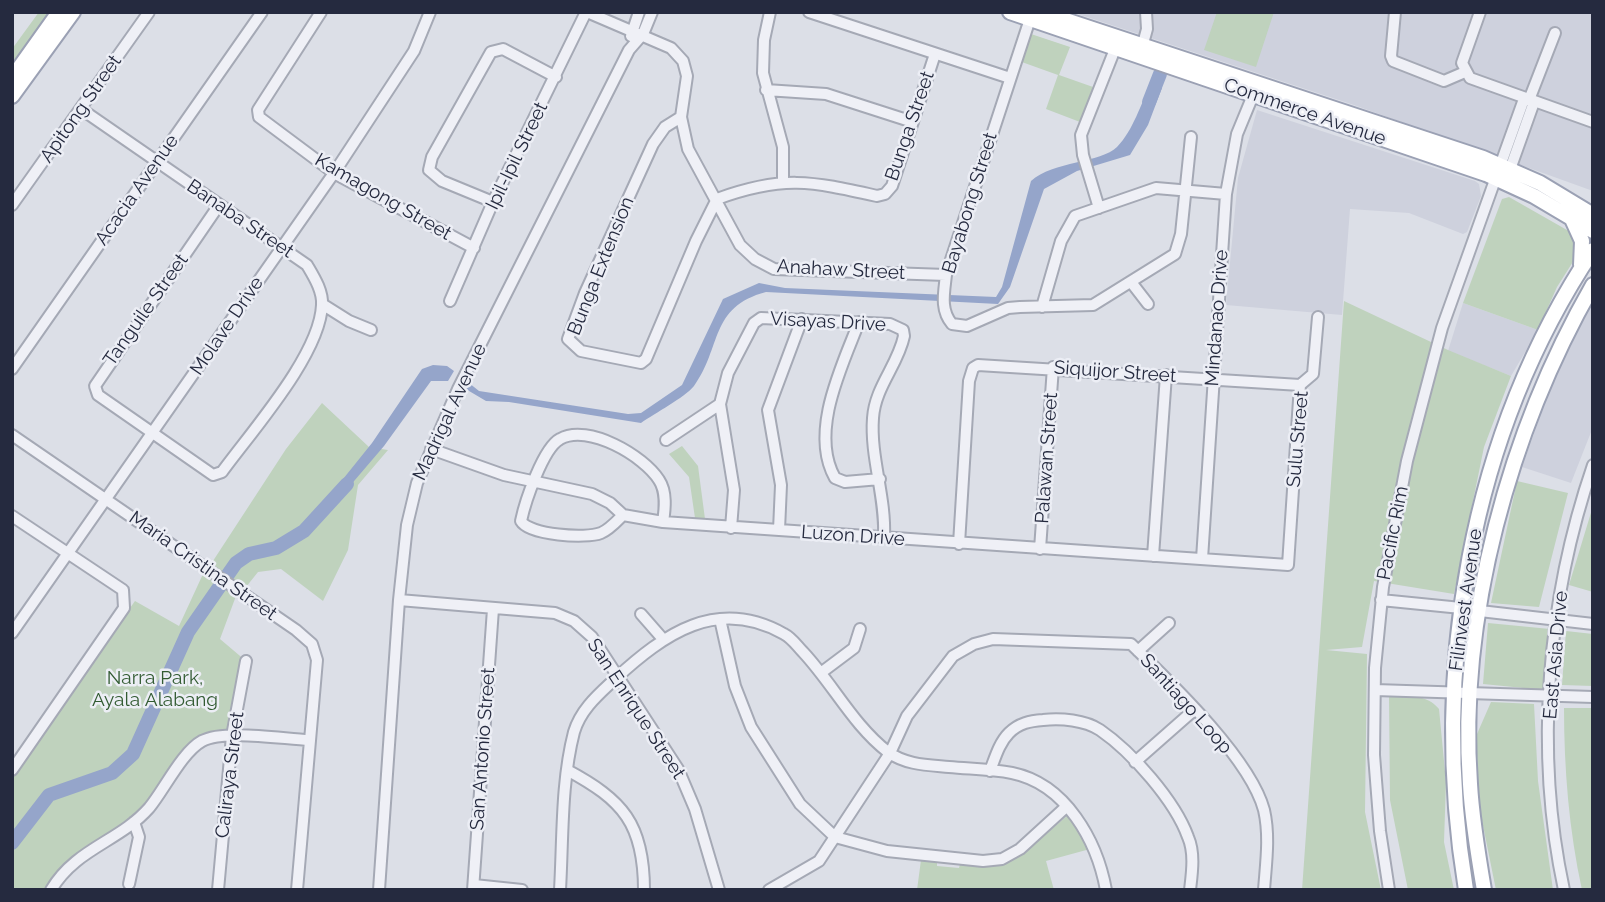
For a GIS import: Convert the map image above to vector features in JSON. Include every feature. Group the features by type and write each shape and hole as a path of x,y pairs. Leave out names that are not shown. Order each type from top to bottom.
{"main road":[{"path":"12,78 59,12"},
{"path":"12,96 73,12"},
{"name":"Commerce Avenue","path":"1010,12 1035,16 1368,126 1567,199 1593,215"},
{"name":"Commerce Avenue","path":"1035,16 1115,49 1140,52"},
{"name":"Commerce Avenue","path":"1501,177 1593,231"},
{"path":"1567,199 1593,206"},
{"path":"1571,218 1582,241 1579,271"},
{"name":"Filinvest Avenue","path":"1466,890 1454,787 1453,692 1461,608 1471,543 1494,461 1526,378 1579,271 1593,250"},
{"name":"Filinvest Avenue","path":"1484,890 1469,783 1471,693 1491,545 1512,466 1544,383 1593,285"}],"street":[{"name":"Apitong Street","path":"12,205 149,12"},
{"name":"Acacia Avenue","path":"12,369 262,12"},
{"name":"Kamagong Street","path":"321,12 257,114 334,173 474,248"},
{"name":"Molave Drive","path":"12,633 334,173 414,51 430,12"},
{"path":"587,12 637,32"},
{"name":"Ipil-Ipil Street","path":"450,301 493,202 587,12"},
{"name":"Madrigal Avenue","path":"637,32 639,12"},
{"name":"Madrigal Avenue","path":"379,890 399,600 416,483 458,389 637,32 652,12"},
{"path":"770,12 762,61 766,90 783,147 783,181"},
{"path":"809,12 1010,78"},
{"path":"1140,52 1147,29 1146,12"},
{"path":"1395,12 1391,56 1393,61 1444,81 1465,72"},
{"path":"1480,12 1463,58 1465,72 1474,81 1593,122"},
{"name":"Bayabong Street","path":"1035,16 1010,78 946,275 943,305 946,317 952,324 967,326 1008,308 1093,305 1175,254 1181,234 1191,137"},
{"name":"Anahaw Street","path":"637,32 671,48 683,61 687,76 681,117 688,149 718,199 740,245 755,259 774,270 946,275"},
{"name":"Pacific Rim","path":"1389,890 1375,777 1375,690 1381,600 1407,461 1439,337 1555,33"},
{"path":"493,202 442,181 429,170 432,157 491,52 502,49 556,77"},
{"path":"1099,208 1083,155 1081,135 1115,49"},
{"name":"Bunga Street","path":"718,199 783,181 825,184 877,195 885,194 892,186 935,54"},
{"name":"Mindanao Drive","path":"1202,559 1226,194 1237,134 1255,89"},
{"path":"766,90 826,94 914,122"},
{"name":"Banaba Street","path":"81,108 307,265 317,283 323,304"},
{"name":"Bunga Extension","path":"681,117 665,127 653,144 580,306 568,339 572,346 641,363 646,359 696,241 718,199"},
{"path":"1042,307 1068,225 1075,216 1156,188 1226,194"},
{"name":"Tanguile Street","path":"155,432 98,395 95,386 219,205"},
{"path":"1131,282 1148,304"},
{"path":"155,432 204,471 213,475 222,472 303,360 323,304 349,321 371,330"},
{"name":"Sulu Street","path":"1288,565 1300,385 1314,373 1318,317"},
{"name":"Visayas Drive","path":"731,528 734,490 720,404 728,373 754,323 761,318 859,322 898,326 904,336 876,402 872,419 886,512 884,537"},
{"path":"779,530 781,485 768,410 802,319"},
{"path":"859,322 833,390 825,428 835,478 845,482 880,479"},
{"name":"Siquijor Street","path":"959,544 969,382 973,368 984,363 1300,385"},
{"name":"Palawan Street","path":"1040,549 1053,367"},
{"path":"1153,556 1166,375"},
{"path":"666,440 720,404"},
{"name":"Maria Cristina Street","path":"12,435 107,498 217,578 296,630 312,644 317,660 297,890"},
{"path":"623,515 602,533 587,535 538,532 525,527 521,521 533,482 557,440 568,435 614,443 645,464 661,482 665,502 663,522"},
{"name":"Luzon Drive","path":"431,449 504,475 592,494 610,503 623,515 663,522 1288,565"},
{"name":"East Asia Drive","path":"1564,890 1555,837 1548,695 1571,540 1593,465"},
{"path":"12,516 123,590 124,608 12,771"},
{"name":"San Enrique Street","path":"399,600 555,613 574,621 592,637 678,769 695,809 719,890"},
{"path":"1381,600 1461,608"},
{"name":"San Antonio Street","path":"473,888 493,609"},
{"path":"1480,611 1593,624"},
{"path":"641,614 662,638"},
{"path":"720,619 734,686 751,727 800,804 835,837 887,851 983,861 1002,859 1020,849 1066,807"},
{"path":"560,890 567,770 575,731 582,713 662,638 689,625 720,619 759,622 787,635 822,672 856,720 890,753 913,764 990,771 1030,779 1066,807 1084,827 1100,860 1106,890"},
{"path":"1138,651 1169,623"},
{"path":"822,672 854,648 860,629"},
{"name":"Santiago Loop","path":"769,890 819,861 890,753 908,716 953,656 974,644 993,639 1131,644 1194,710 1252,781 1263,808 1268,832 1264,890"},
{"name":"Caliraya Street","path":"218,890 232,736 246,660"},
{"path":"1375,690 1593,697"},
{"path":"1135,762 1194,710"},
{"path":"990,771 1001,744 1010,731 1027,721 1056,718 1099,729 1135,762 1176,810 1190,839 1193,866 1190,890"},
{"path":"51,890 59,876 81,855 148,809 190,751 202,740 232,736 309,740"},
{"path":"567,770 614,799 643,850 645,890"},
{"path":"129,884 139,836 134,821"},
{"path":"473,888 522,890"}],"shaded area":[{"path":"1072,12 1593,12 1593,191 1354,105"},
{"path":"1257,110 1475,181 1479,184 1481,196 1467,232 1463,234 1409,213 1350,209 1342,315 1226,305 1238,178"},
{"path":"1593,301 1593,427 1571,483 1522,467 1553,380"},
{"path":"1463,303 1538,330 1511,376 1448,351"}],"green space":[{"path":"39,12 49,12 12,65 12,49"},
{"path":"1217,12 1274,12 1256,67 1204,50"},
{"path":"1031,34 1070,47 1059,75 1093,87 1080,122 1046,109 1058,75 1019,61"},
{"path":"1509,197 1574,234 1576,257 1557,287 1538,330 1463,303 1502,199"},
{"path":"1344,301 1511,376 1484,447 1454,594 1374,581 1362,647 1326,650 1367,654 1365,812 1381,890 1302,890"},
{"path":"322,403 369,447 388,450 358,485 348,550 323,601 281,569 258,572 246,587 211,564 286,449"},
{"path":"682,446 698,466 705,519 695,518 689,477 669,454"},
{"path":"1517,481 1568,493 1539,607 1491,603"},
{"path":"1593,506 1593,592 1569,585"},
{"name":"Narra Park, Ayala Alabang","path":"203,574 236,596 220,639 246,661 231,736 202,740 144,809 121,828 71,860 46,890 12,890 12,774 135,601 179,626"},
{"path":"1488,623 1550,629 1544,690 1483,684"},
{"path":"1566,631 1593,634 1593,686 1562,685"},
{"path":"1389,696 1423,698 1439,709 1446,782 1444,842 1454,890 1408,890 1390,800"},
{"path":"1491,702 1534,704 1538,781 1553,890 1496,890 1474,781 1477,734"},
{"path":"1564,708 1593,708 1593,890 1582,890 1574,845 1566,777"},
{"path":"1068,815 1083,833 1090,849 1046,861 1054,890 917,890 921,860 937,861 937,866 959,868 960,864 1001,864 1023,854"}],"water":[{"path":"1151,84 1162,88 1148,125 1130,155 1077,171 1044,189 1010,287 998,304 766,292 748,299 726,318 703,372 694,386 641,423 509,402 486,401 464,388 469,383 479,391 628,414 641,413 682,385 723,299 759,283 785,288 996,297 1002,287 1031,181 1040,174 1100,156 1117,147 1132,125"},
{"path":"433,365 447,366 454,371 448,381 431,381 384,446 337,501 331,494 372,443 422,369"}],"waterway":[{"path":"1149,102 1160,74"},
{"path":"12,843 49,795 112,773 133,754 188,632 236,563 249,554 276,548 304,531 347,484"}]}
